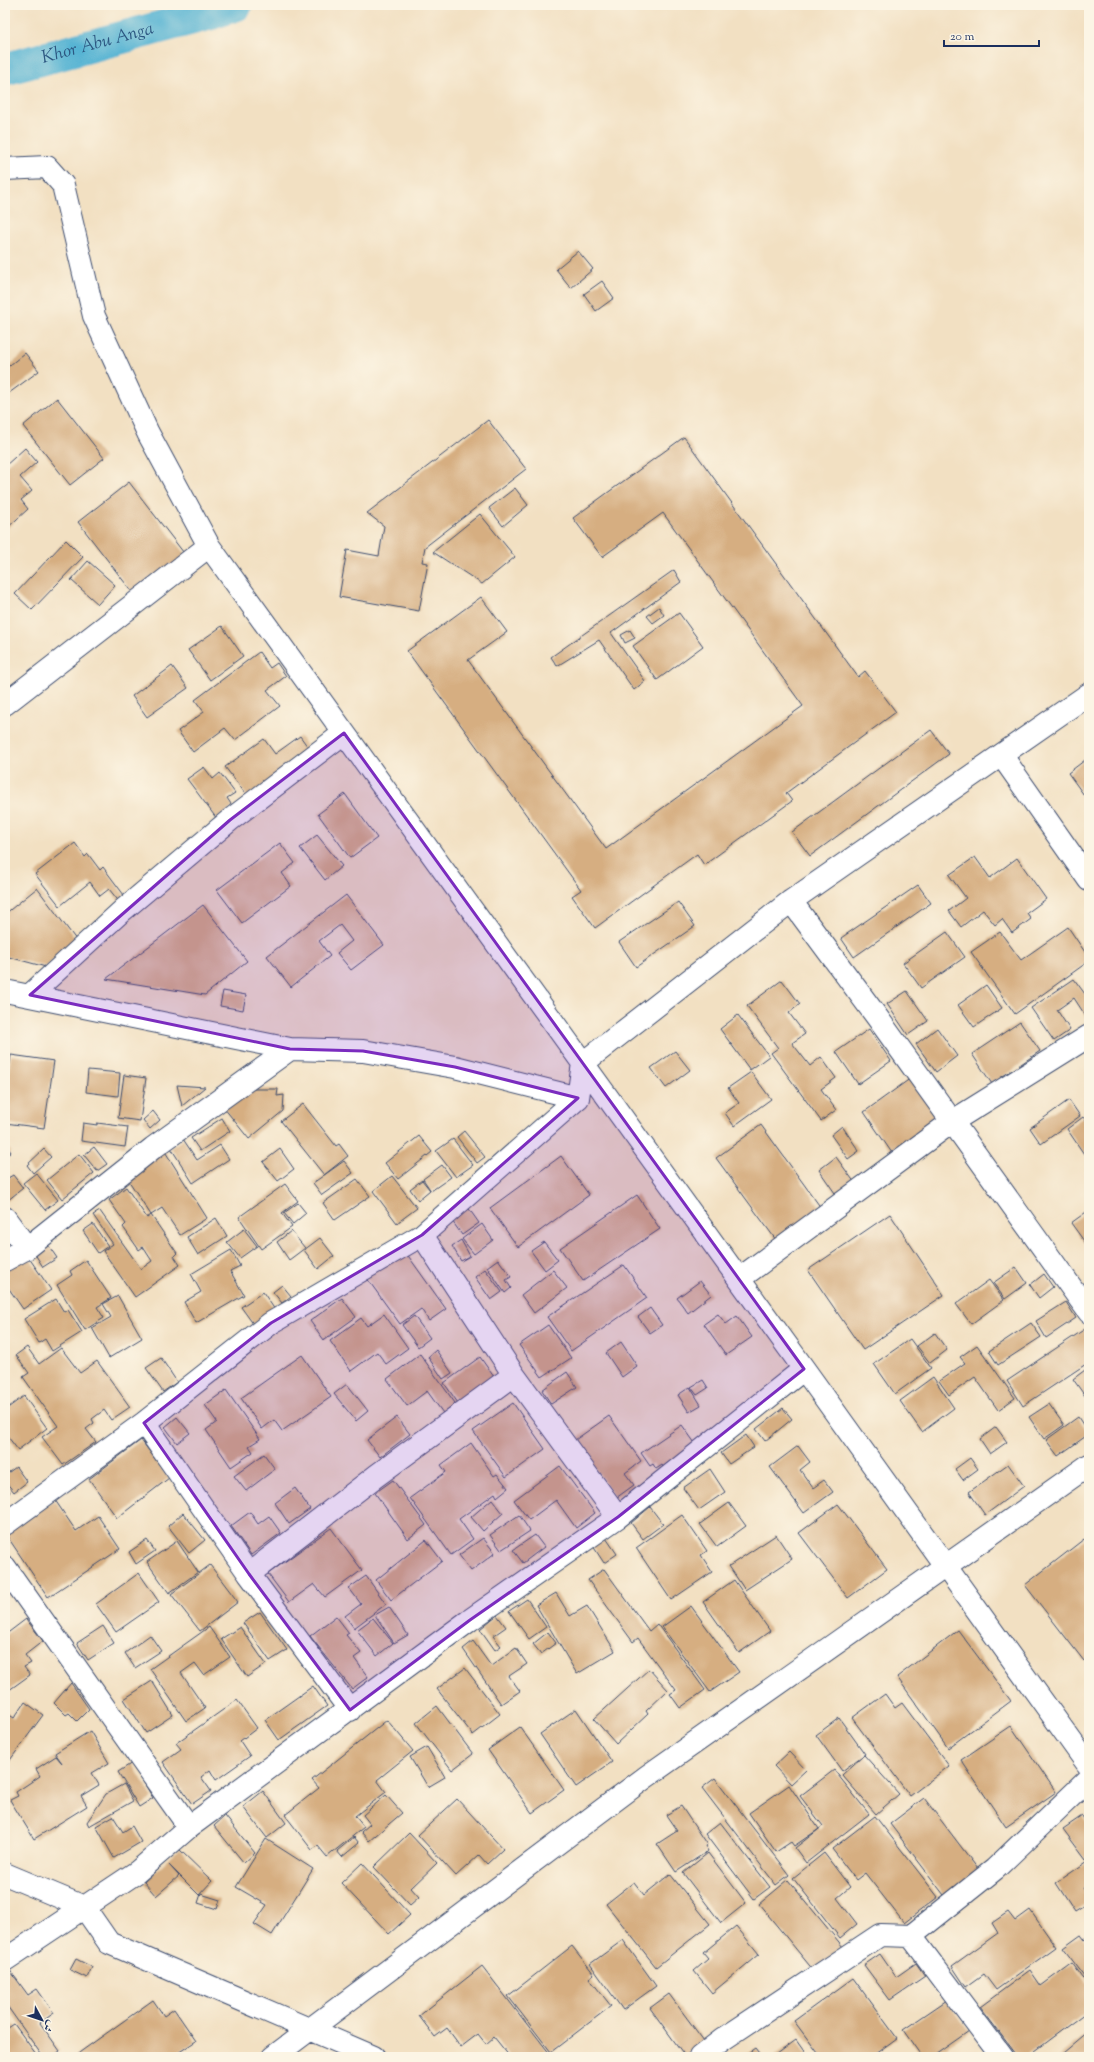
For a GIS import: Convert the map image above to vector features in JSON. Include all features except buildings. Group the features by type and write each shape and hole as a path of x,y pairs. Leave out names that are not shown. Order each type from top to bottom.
{"street":[{"path":"5,169 47,167 62,184 94,316 148,432 209,546 947,1567 1089,1766"},
{"path":"5,704 209,546"},
{"path":"5,1524 144,1423 271,1323 422,1235 578,1098 583,1063 791,901 1002,756 1089,694"},
{"path":"30,994 123,910 230,820 344,732"},
{"path":"1002,756 1089,880"},
{"path":"791,901 953,1122 1089,1312"},
{"path":"5,991 30,994 290,1049 363,1051 455,1067 578,1098"},
{"path":"739,1280 953,1122 1089,1036"},
{"path":"5,1260 27,1248 153,1148 290,1049"},
{"path":"5,1218 27,1248"},
{"path":"422,1235 514,1375 618,1517"},
{"path":"5,1960 137,1872 190,1827 470,1620 618,1517 804,1369"},
{"path":"249,1574 376,1476 514,1375"},
{"path":"144,1423 249,1574 350,1710"},
{"path":"273,2057 646,1777 947,1567 1089,1465"},
{"path":"5,1567 190,1827"},
{"path":"700,2057 722,2040 880,1935 911,1936 995,1869 1089,1779"},
{"path":"5,1874 84,1907 109,1943 374,2057"},
{"path":"911,1936 999,2056"}],"highlighted area":[{"path":"344,733 804,1369 618,1517 470,1620 350,1710 249,1574 144,1423 271,1323 422,1235 578,1098 455,1067 363,1051 290,1049 30,995 230,820"}],"waterway":[{"name":"Khor Abu Anga","path":"5,69 213,13 236,5"}]}
